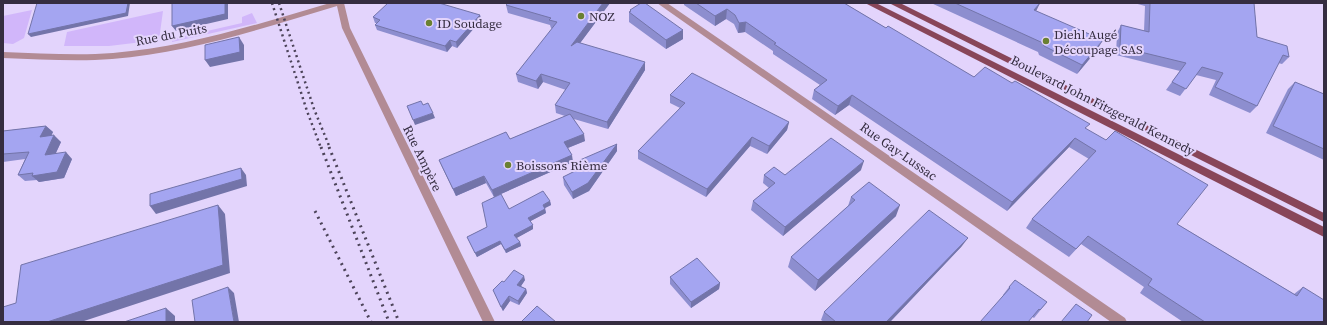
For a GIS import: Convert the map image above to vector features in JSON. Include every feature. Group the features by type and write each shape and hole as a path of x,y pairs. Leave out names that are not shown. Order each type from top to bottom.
{"main road":[{"name":"Boulevard John Fitzgerald Kennedy","path":"869,3 1324,232"},
{"name":"Boulevard John Fitzgerald Kennedy","path":"893,3 1324,218"}],"street":[{"name":"Rue du Puits","path":"3,55 89,57 152,52 225,36 340,3"},
{"name":"Rue Ampère","path":"340,3 346,28 489,322"},
{"name":"Rue Gay-Lussac","path":"661,3 1121,322"}],"shaded area":[{"path":"32,10 24,38 13,44 3,43 3,16"},
{"path":"163,11 159,40 109,46 64,46 67,32"},
{"path":"252,13 257,23 172,42 172,39 242,23 242,17"}],"building":[{"path":"37,3 128,3 126,13 28,34"},
{"path":"172,3 225,3 225,14 172,26"},
{"path":"388,3 439,3 480,15 456,42 450,40 445,46 375,25 380,20 373,17"},
{"path":"508,3 603,3 571,46 577,42 645,62 607,122 555,105 570,83 541,74 536,81 516,74 557,22 549,20 551,18 506,5"},
{"path":"641,3 645,3 683,30 666,40 629,12"},
{"path":"696,3 844,3 886,28 888,26 974,77 985,67 1012,83 1015,81 1090,124 1085,128 1106,140 1115,131 1208,185 1177,224 1297,296 1303,287 1324,300 1324,322 1205,322 1148,285 1152,279 1088,236 1076,249 1032,219 1096,151 1075,138 1012,202 852,95 838,106 814,90 827,80 774,44 776,43 746,22 739,23 735,15 727,9 715,16"},
{"name":"Diehl Augé Découpage SAS","path":"955,3 1040,3 1034,10 1103,40 1082,65 1044,46 1043,43"},
{"path":"1150,3 1254,3 1257,37 1287,46 1289,57 1283,55 1257,106 1215,87 1223,73 1202,67 1186,89 1172,82 1186,63 1120,47 1121,25 1149,32"},
{"path":"239,37 240,52 205,60 205,45"},
{"path":"692,73 789,122 769,146 752,137 707,189 638,151 685,103 670,95"},
{"path":"1295,82 1324,94 1324,149 1273,126"},
{"path":"421,101 423,105 428,103 433,113 413,120 407,106"},
{"name":"Boissons Rième","path":"570,114 584,134 564,142 572,155 492,190 484,176 453,189 439,160 506,132 510,139"},
{"path":"46,126 40,137 54,135 45,155 66,152 57,172 32,176 33,173 18,175 29,152 3,154 3,131"},
{"path":"831,138 864,161 785,227 753,201 775,183 764,175 774,167 785,175"},
{"path":"617,144 588,183 572,192 563,177 583,167 580,160"},
{"path":"241,168 242,179 150,206 150,194"},
{"path":"869,182 900,205 818,280 791,257 855,200 851,197"},
{"path":"543,191 550,201 543,205 545,209 528,218 533,225 514,235 520,242 505,250 500,241 475,253 467,237 487,227 482,203 501,194 509,209"},
{"path":"218,205 223,265 47,322 3,322 3,307 16,303 21,265"},
{"path":"929,210 968,238 886,322 836,322 824,312"},
{"path":"697,258 720,283 691,302 670,277"},
{"path":"514,270 524,276 517,285 526,289 518,301 509,296 501,307 493,290 502,281 504,282"},
{"path":"1015,280 1047,302 1028,322 980,322 1010,288 1009,287"},
{"path":"228,287 234,322 195,322 192,300"},
{"path":"1076,304 1092,315 1087,322 1061,322"},
{"path":"537,306 556,322 522,321"},
{"path":"166,308 166,322 124,322"}],"railway":[{"path":"272,3 307,111 321,148"},
{"path":"279,3 314,109 330,148"},
{"path":"321,147 389,322"},
{"path":"329,147 399,322"},
{"path":"315,211 371,322"}],"place":[{"name":"NOZ","path":"581,16"},
{"name":"ID Soudage","path":"429,23"},
{"name":"Diehl Augé Découpage SAS","path":"1046,41"},
{"name":"Boissons Rième","path":"508,165"}]}
